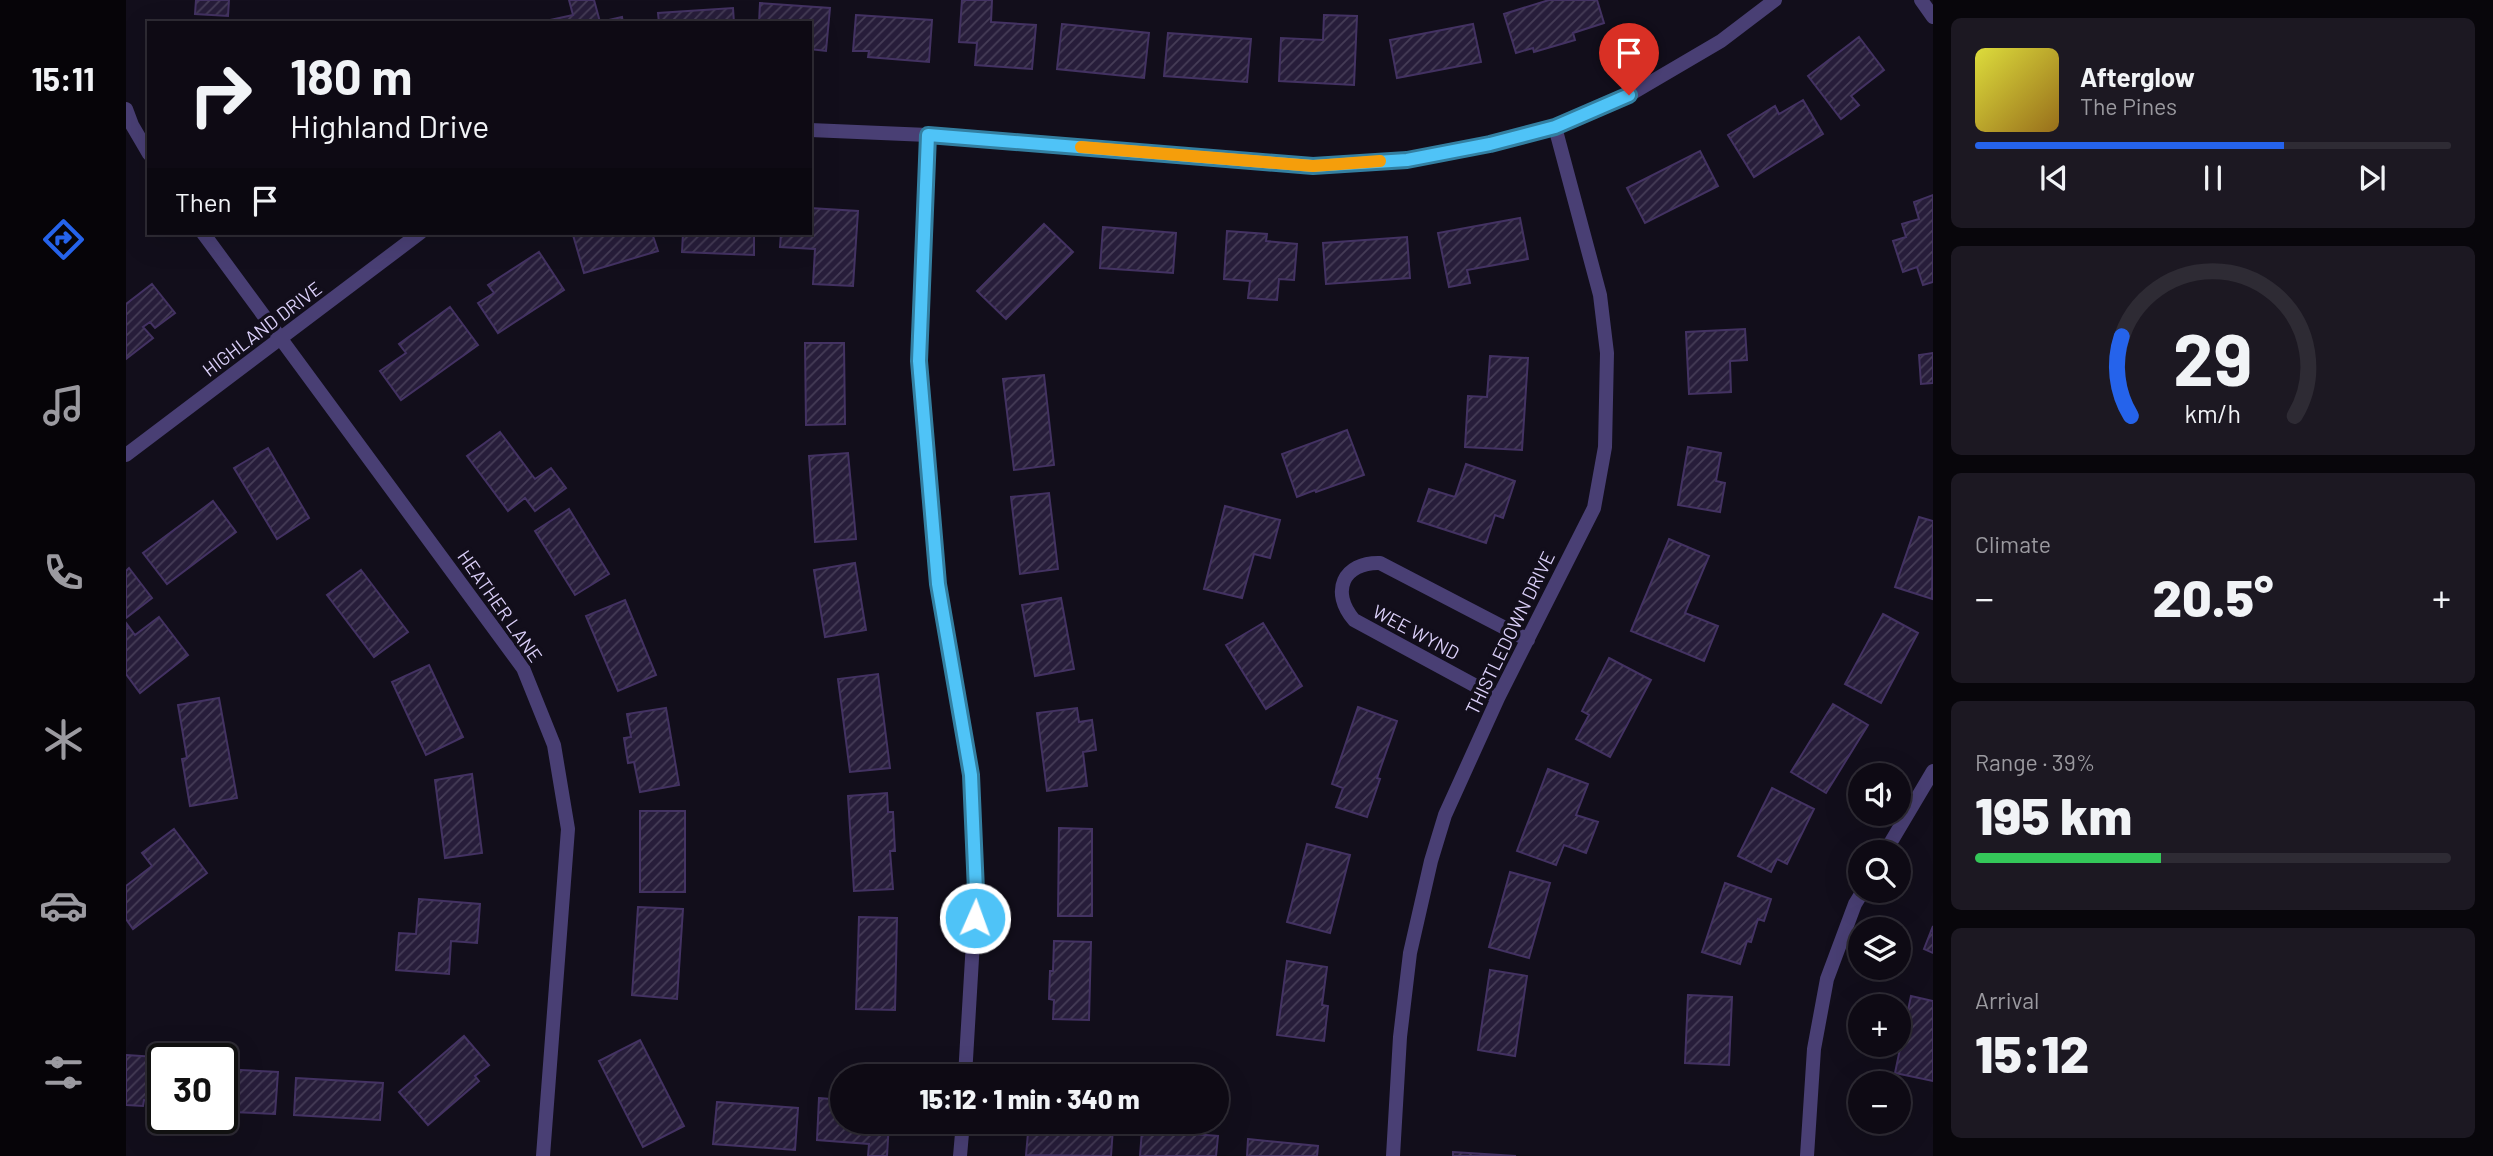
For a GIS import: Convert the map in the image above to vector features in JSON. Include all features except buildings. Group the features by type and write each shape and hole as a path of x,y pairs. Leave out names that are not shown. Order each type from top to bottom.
{"street":[{"path":"812,130 928,135 1313,166 1407,160 1490,144 1555,127 1640,88 1721,41 1775,0"},
{"path":"1921,0 1933,17"},
{"path":"126,109 147,151"},
{"name":"THISTLEDOWN DRIVE","path":"1393,1156 1410,953 1445,815 1498,698 1594,508 1605,447 1607,353 1601,295 1555,127"},
{"path":"928,135 919,361 938,584 971,775 976,891 966,1064"},
{"name":"HEATHER LANE","path":"205,235 523,668 554,745 568,829 543,1156"},
{"name":"HIGHLAND DRIVE","path":"126,455 417,235"},
{"name":"WEE WYND","path":"1498,698 1354,620 1345,609 1341,595 1342,582 1364,563 1381,563 1528,640"},
{"path":"1894,840 1928,792 1933,771"},
{"path":"1807,1156 1814,1049 1827,979 1856,903"},
{"path":"960,1156 961,1134"}],"slow traffic":[{"path":"1081,147 1313,166 1380,161"}],"route":[{"path":"975,918 971,775 938,584 919,361 928,135 1313,166 1407,160 1490,144 1555,127 1629,95"}]}
